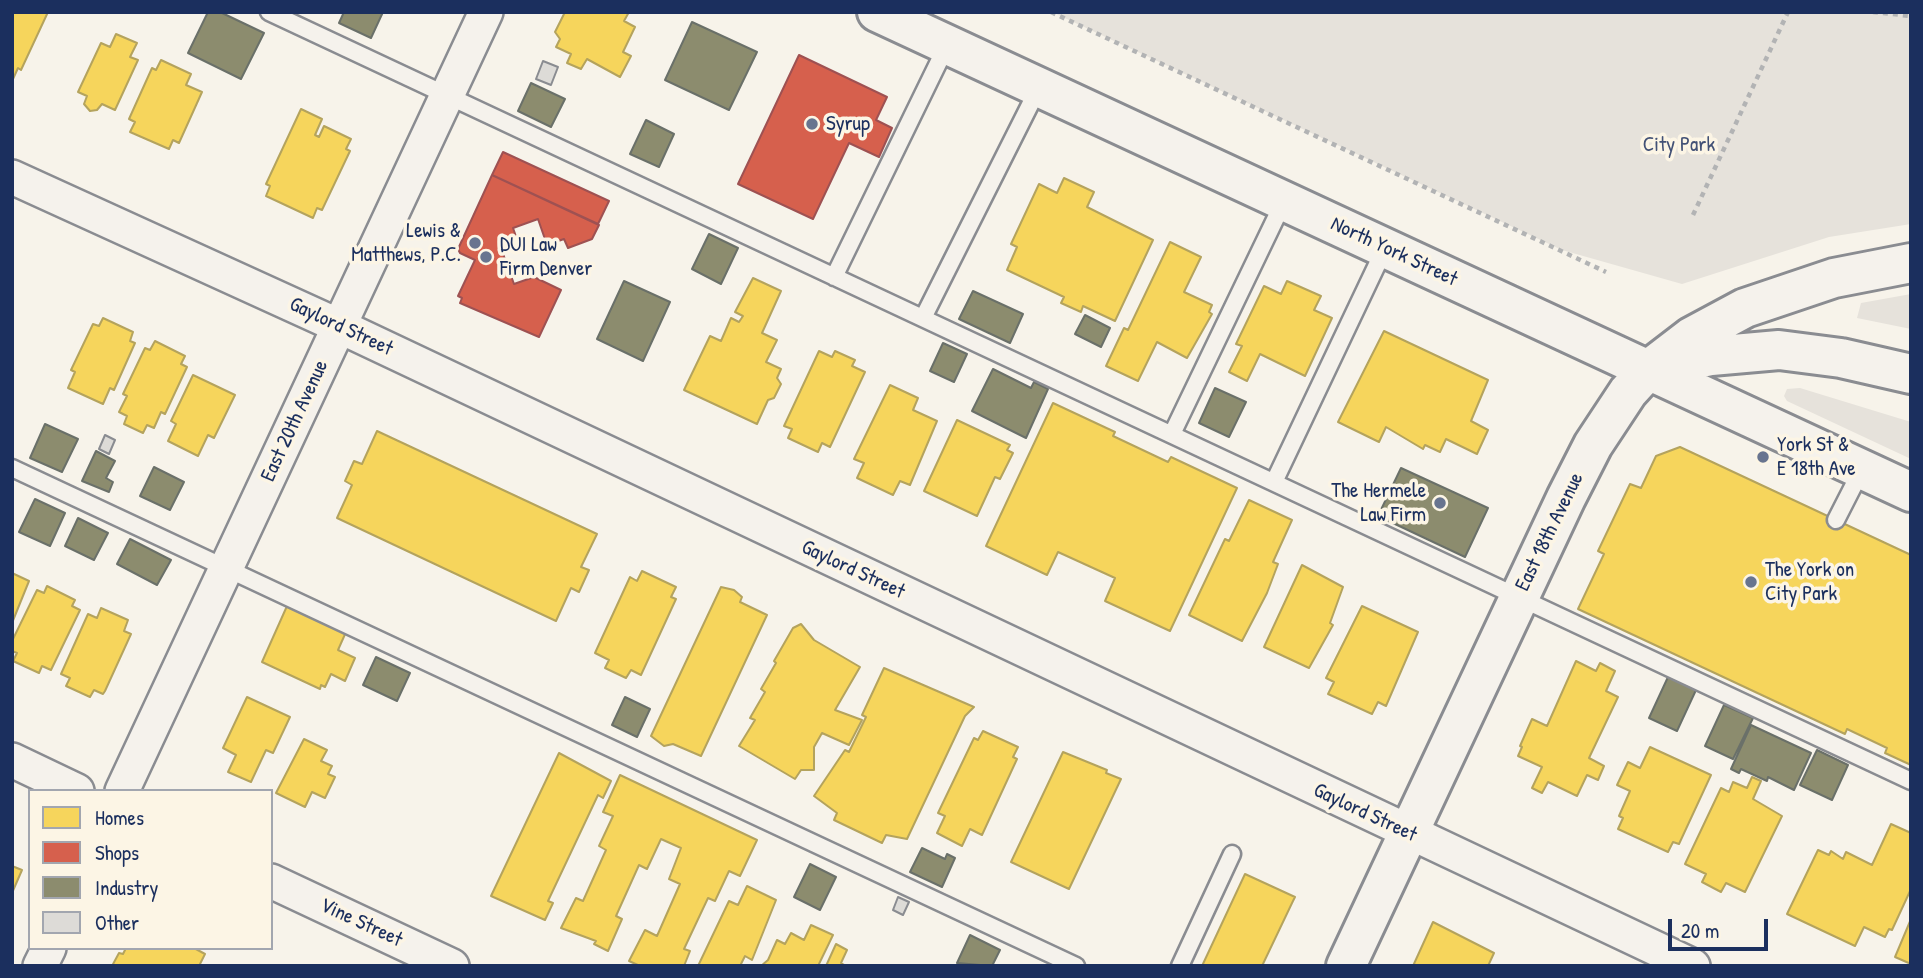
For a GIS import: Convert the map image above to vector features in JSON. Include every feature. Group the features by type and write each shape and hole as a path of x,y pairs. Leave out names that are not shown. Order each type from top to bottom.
{"main road":[{"name":"North York Street","path":"877,12 1911,492"},
{"name":"East 18th Avenue","path":"1346,966 1519,596 1589,452 1617,406 1648,370 1703,330 1764,300 1851,274 1911,262"},
{"path":"1648,370 1711,356 1779,350 1841,358 1911,374"}],"street":[{"name":"East 20th Avenue","path":"123,789 486,12"},
{"name":"Gaylord Street","path":"12,177 339,326 1408,834 1693,966"},
{"path":"12,760 73,789"},
{"name":"Vine Street","path":"273,882 452,966"},
{"path":"40,966 47,950"}],"lane":[{"path":"269,12 1519,596 1757,700 1911,781"},
{"path":"834,276 947,45"},
{"path":"923,318 1039,87"},
{"path":"1171,434 1284,201"},
{"path":"1274,482 1385,248"},
{"path":"12,468 1076,966"},
{"path":"1836,520 1862,469"},
{"path":"1180,966 1232,854"}],"path":[{"path":"1051,12 1606,272"},
{"path":"1693,215 1788,12"},
{"path":"1873,12 1911,16"}],"green space":[{"name":"City Park","path":"1052,12 1911,12 1911,224 1829,237 1682,284 1562,250"},
{"path":"1911,294 1911,329 1857,318 1861,303"},
{"path":"1800,388 1911,422 1911,459 1787,401 1784,396 1787,389"}],"building: Homes":[{"path":"12,12 48,12 21,70 18,68 13,79"},
{"path":"565,12 629,12 624,21 635,27 623,52 631,56 620,77 587,59 581,69 567,63 571,54 556,47 560,39 555,32"},
{"path":"116,34 137,43 130,57 138,60 115,110 102,104 97,110 90,111 84,104 87,96 78,92 101,43 110,47"},
{"path":"161,60 191,74 186,85 202,92 179,143 173,140 169,149 130,132 135,122 129,119 152,68 156,70"},
{"path":"301,109 322,119 315,135 319,137 324,126 351,139 346,149 350,151 322,210 317,208 313,218 266,196 270,186 266,184"},
{"path":"1064,178 1094,192 1087,207 1153,240 1115,321 1083,306 1081,312 1061,303 1064,297 1007,270 1017,247 1011,244 1039,184 1057,193"},
{"path":"1170,242 1201,257 1184,292 1212,305 1209,312 1212,314 1187,358 1157,342 1138,381 1106,366 1124,328 1128,330"},
{"path":"753,278 781,291 762,333 777,340 766,362 781,369 777,378 781,384 774,398 768,400 757,424 684,390 710,336 721,341 731,318 739,322 743,316 735,312"},
{"path":"1287,281 1321,296 1314,310 1332,318 1305,376 1260,354 1247,381 1229,372 1242,346 1236,344 1264,286 1281,294"},
{"path":"103,318 133,332 130,341 135,343 114,390 110,388 103,404 68,388 75,372 71,370 93,324 99,326"},
{"path":"1384,331 1488,380 1471,421 1488,430 1477,454 1446,439 1440,452 1425,445 1423,449 1386,427 1379,442 1338,422"},
{"path":"155,341 185,356 181,364 187,367 165,414 161,412 154,428 147,425 143,433 124,424 127,416 119,412 127,396 123,394 145,348 150,350"},
{"path":"819,351 832,357 835,351 855,360 852,366 865,372 830,447 822,443 818,452 788,438 792,429 784,426"},
{"path":"193,375 235,395 214,438 208,435 198,456 168,441 176,424 171,421"},
{"path":"890,385 918,398 913,410 937,421 910,485 900,481 893,495 857,478 864,463 854,459"},
{"path":"1053,403 1115,432 1113,436 1168,462 1171,457 1237,488 1170,631 1105,601 1115,578 1058,552 1047,575 986,546"},
{"path":"957,420 1010,445 1007,450 1013,453 1000,479 995,477 977,516 924,491"},
{"path":"377,431 597,534 581,567 589,570 579,592 571,588 556,621 337,518 352,485 345,481 354,461 362,464"},
{"name":"The York on City Park","path":"1680,447 1911,555 1911,765 1885,753 1887,748 1847,729 1845,734 1578,609 1604,554 1598,551 1630,484 1641,488 1656,456"},
{"path":"1249,500 1292,520 1273,562 1278,564 1267,593 1242,641 1189,615 1225,539 1229,541"},
{"path":"1302,565 1343,587 1330,623 1333,625 1309,668 1264,647"},
{"path":"642,571 676,587 671,597 676,599 641,675 631,670 626,678 605,668 609,660 595,653 630,577 637,581"},
{"path":"12,573 29,581 12,623"},
{"path":"47,586 75,600 72,606 80,610 51,670 42,666 39,673 13,661 17,653 12,651 12,641 37,590 44,593"},
{"path":"721,587 734,590 742,597 740,602 767,615 701,756 673,744 664,746 651,736"},
{"path":"287,606 346,632 338,650 355,658 345,681 331,674 325,687 321,685 320,689 262,662"},
{"path":"1362,606 1418,632 1386,706 1378,702 1372,714 1328,694 1334,682 1326,678"},
{"path":"101,608 128,620 124,631 131,634 105,691 103,694 94,690 90,697 66,686 70,678 61,674 88,614 97,618"},
{"path":"801,624 814,640 860,667 835,710 862,720 849,745 822,733 814,747 814,770 801,770 795,779 739,746 755,720 750,718 765,692 761,689 776,663 774,661 793,628"},
{"path":"1576,661 1596,671 1600,663 1615,671 1606,691 1618,697 1589,758 1604,766 1598,780 1587,775 1577,796 1548,782 1542,793 1532,788 1542,767 1518,756 1522,747 1520,746 1532,719 1547,726"},
{"path":"884,668 974,707 965,716 907,839 886,835 882,843 834,820 837,813 814,796 845,750 849,752 866,717 862,715"},
{"path":"247,697 290,717 273,753 266,750 251,782 228,772 236,755 223,748"},
{"path":"983,731 1018,747 1013,757 1017,759 982,835 970,829 962,846 937,833 945,816 938,813 974,738 978,740"},
{"path":"304,739 327,750 321,761 332,766 328,774 335,777 325,798 312,792 305,807 276,793"},
{"path":"1650,747 1711,775 1679,844 1673,842 1668,852 1618,829 1623,818 1619,816 1630,791 1617,785 1628,762 1640,768"},
{"path":"1063,752 1107,770 1106,773 1121,779 1069,889 1011,862"},
{"path":"559,753 611,781 603,798 598,795 548,901 553,903 545,920 491,896"},
{"path":"620,775 757,840 740,876 729,871 715,901 708,898 684,949 690,951 684,966 640,966 629,961 645,930 657,936 680,884 669,879 681,848 661,839 647,869 639,865 616,916 622,919 608,951 594,944 596,941 561,928 576,898 583,901 606,850 599,846 613,816 603,812"},
{"path":"1752,777 1761,781 1753,799 1782,816 1745,892 1726,883 1721,892 1702,882 1706,874 1685,864 1721,788 1729,792 1733,782 1747,788"},
{"path":"1891,824 1911,833 1911,889 1892,930 1889,929 1885,937 1864,927 1855,946 1787,914 1818,850 1829,855 1831,851 1843,859 1846,852 1872,865"},
{"path":"12,866 22,870 12,893"},
{"path":"1245,874 1295,897 1262,966 1202,966"},
{"path":"747,886 776,900 752,960 745,956 740,966 698,966 729,901 738,905"},
{"path":"1911,919 1911,964 1895,957"},
{"path":"1433,922 1494,953 1488,966 1413,966"},
{"path":"811,925 833,935 818,966 761,966 768,960 777,940 785,944 791,933 804,940"},
{"path":"836,944 847,950 841,963 846,966 826,966"},
{"path":"125,950 198,950 205,954 199,966 112,966 119,953 123,954"}],"building: Shops":[{"path":"799,55 887,97 876,120 892,128 879,157 849,143 813,219 738,184"},
{"path":"503,152 609,201 598,224 492,175"},
{"name":"DUI Law Firm Denver","path":"492,175 599,225 592,239 568,248 564,239 547,245 538,219 513,228 519,245 502,251 514,284 534,277 561,290 539,337 460,303 462,298 458,296 475,260 460,253 458,249"}],"building: Industry":[{"path":"208,12 220,12 264,33 241,79 188,53"},
{"path":"344,12 383,12 371,38 339,23"},
{"path":"692,22 757,52 729,110 665,80"},
{"path":"531,83 565,99 551,127 518,111"},
{"path":"646,120 674,134 659,167 630,154"},
{"path":"709,234 738,248 721,284 692,269"},
{"path":"624,281 670,302 643,361 597,339"},
{"path":"973,291 1023,314 1010,343 959,319"},
{"path":"1085,315 1110,328 1101,347 1075,334"},
{"path":"943,343 967,354 954,382 930,371"},
{"path":"993,369 1031,388 1034,382 1048,389 1026,438 972,411"},
{"path":"1215,388 1246,402 1229,437 1199,423"},
{"path":"45,424 78,439 62,472 30,458"},
{"path":"96,451 115,461 106,478 113,482 109,492 82,481"},
{"path":"154,467 184,482 170,510 140,496"},
{"path":"1401,468 1488,508 1465,557 1378,516"},
{"path":"35,499 65,513 50,546 19,532"},
{"path":"78,518 108,533 94,560 65,546"},
{"path":"130,539 171,560 157,585 117,564"},
{"path":"376,657 410,673 397,701 363,685"},
{"path":"1668,677 1696,690 1677,731 1649,718"},
{"path":"625,697 650,709 637,737 612,725"},
{"path":"1724,705 1753,718 1733,759 1705,746"},
{"path":"1751,725 1811,753 1794,790 1768,777 1767,781 1741,769 1739,773 1731,769"},
{"path":"1817,750 1848,765 1832,800 1800,785"},
{"path":"922,848 945,859 947,854 955,858 942,887 910,872"},
{"path":"810,864 836,877 820,910 794,897"},
{"path":"970,935 1000,950 992,966 957,963"}],"building: Other":[{"path":"543,61 558,67 551,85 536,79"},
{"path":"105,435 115,440 109,454 99,449"},
{"path":"898,897 909,902 903,915 893,910"}],"place":[{"name":"Syrup","path":"812,124"},
{"name":"Lewis & Matthews, P.C.","path":"475,243"},
{"name":"DUI Law Firm Denver","path":"486,257"},
{"name":"York St & E 18th Ave","path":"1763,457"},
{"name":"The Hermele Law Firm","path":"1440,503"},
{"name":"The York on City Park","path":"1751,582"}]}
